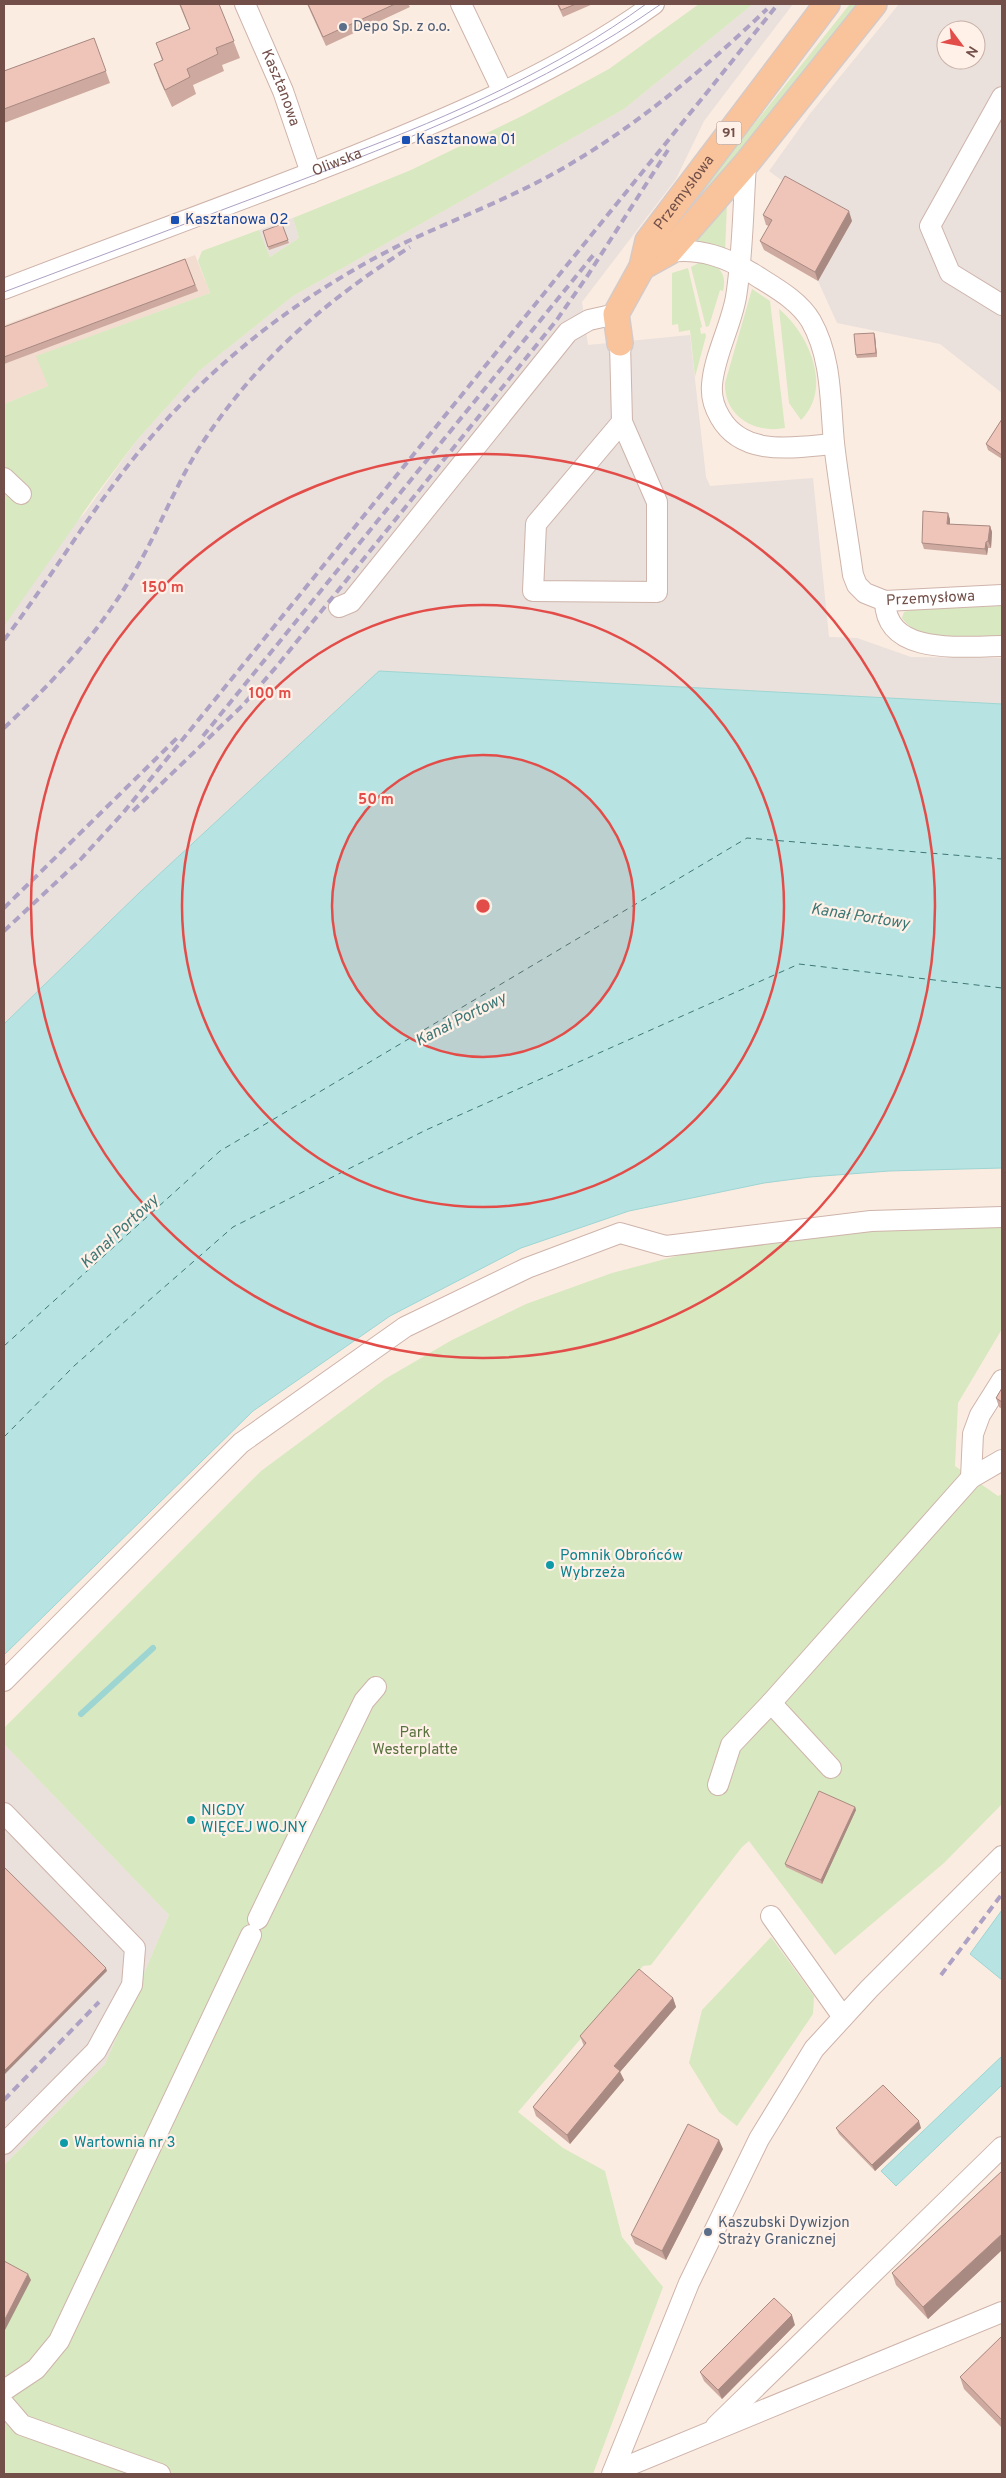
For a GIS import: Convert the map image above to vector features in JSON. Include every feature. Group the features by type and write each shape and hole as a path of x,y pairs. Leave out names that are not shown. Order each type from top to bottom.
{"main road":[{"name":"Przemysłowa","path":"616,314 642,268 648,241 827,4"},
{"name":"Przemysłowa","path":"642,268 669,252 746,164 874,4"},
{"path":"616,314 620,342"}],"street":[{"name":"Kasztanowa","path":"245,4 283,91 311,173"},
{"path":"461,4 503,92"},
{"name":"Oliwska","path":"4,289 311,173 431,125 503,92 600,40 654,4"},
{"path":"1002,97 930,226 950,273 1002,304"},
{"path":"746,164 736,298 712,384 713,405 724,424 736,435 762,446 778,448 834,444"},
{"name":"Przemysłowa","path":"669,252 701,251 739,266 777,289 799,306 810,319 827,359 834,444 853,574 857,585 865,594 874,599 885,601 1002,595"},
{"path":"339,606 351,602 568,332 588,320 616,314"},
{"path":"620,342 622,422 657,502 657,592 533,591 536,524 622,422"},
{"path":"4,478 21,494"},
{"path":"885,601 885,610 890,621 904,635 915,641 929,646 1002,646"},
{"path":"4,1680 240,1443 405,1328 527,1268 620,1233 666,1246 871,1221 1002,1217"},
{"path":"971,1478 973,1434 980,1415 1002,1380"},
{"path":"718,1785 731,1745 771,1703 971,1478 1002,1460"},
{"path":"160,2474 22,2425 5,2396 36,2369 59,2341 364,1701 376,1687"},
{"path":"771,1703 831,1768"},
{"path":"4,1813 135,1948 132,1984 96,2051 4,2144"},
{"path":"612,2473 689,2282 759,2139 814,2049 1002,1856"},
{"path":"771,1916 844,2018"},
{"path":"707,2435 1002,2147"},
{"path":"612,2473 1002,2312"}],"shaded area":[{"path":"753,4 793,4 704,121 676,179 582,302 588,345 690,335 706,477 710,486 813,478 829,637 857,638 911,657 1002,658 1002,704 379,671 140,892 4,1024 4,590 84,514 137,440 199,371 293,296 624,109"},
{"path":"899,4 1002,4 1002,393 940,344 837,323 818,281 852,221 788,185 769,171 809,115"},
{"path":"293,218 299,238 270,257 259,230"},
{"path":"195,255 210,293 37,356 48,386 4,404 4,325"},
{"path":"4,1744 169,1915 105,2064 4,2165"}],"green space":[{"path":"699,4 753,4 624,109 293,296 199,371 137,440 95,496 4,626 4,489 23,486 4,468 4,404 48,386 36,356 210,293 198,261 202,251 259,230 270,257 299,238 293,218 411,170 524,115 609,69"},
{"path":"850,4 859,4 665,245 660,242"},
{"path":"727,204 725,252 711,244 696,241"},
{"path":"704,260 721,271 724,280 723,291 720,290 709,326 706,327 691,267"},
{"path":"688,268 702,327 700,328 701,334 705,333 706,336 695,377 690,330 679,332 678,324 672,325 672,273"},
{"path":"752,289 770,301 785,428 762,428 743,420 735,413 726,395 725,383"},
{"path":"779,309 800,332 808,347 816,377 815,393 810,407 801,420 789,403"},
{"path":"1002,606 1002,639 962,639 934,636 921,633 910,627 902,618 904,612 916,609"},
{"name":"Park Westerplatte","path":"1002,1225 1002,1329 958,1403 955,1466 998,1496 1002,1494 1002,1804 944,1863 835,1955 749,1841 742,1847 651,1965 643,1966 518,2112 563,2148 605,2171 622,2237 663,2287 593,2474 4,2474 4,2165 105,2064 169,1915 4,1744 4,1728 261,1471 385,1379 452,1340 526,1304 612,1273 692,1252 722,1246 900,1228"},
{"path":"771,1937 814,1996 813,2014 737,2126 719,2112 689,2063 702,2010"}],"water":[{"name":"Kanał Portowy","path":"379,671 1002,704 1002,1168 889,1171 810,1177 764,1183 629,1211 521,1248 390,1316 253,1411 4,1655 4,1024 140,892"},
{"path":"1002,1910 1002,1980 970,1954"},
{"path":"1002,2056 1002,2085 896,2186 881,2171"}],"building":[{"path":"180,4 219,4 234,41 216,48 218,54 187,69 190,77 165,90 154,64 163,60 156,43 190,29"},
{"name":"Depo Sp. z o.o.","path":"308,4 395,4 323,37"},
{"path":"558,4 576,4 561,10"},
{"path":"94,38 106,71 4,109 4,71"},
{"path":"785,176 849,211 815,272 760,241 772,220 763,215"},
{"path":"282,224 288,240 268,247 263,231"},
{"path":"185,259 195,285 4,357 4,327"},
{"path":"874,333 876,353 856,355 854,334"},
{"path":"1002,419 1002,455 986,444"},
{"path":"923,511 948,513 947,524 990,526 985,549 922,543"},
{"path":"1002,1388 1002,1402 996,1398"},
{"path":"819,1791 855,1807 821,1880 785,1864"},
{"path":"4,1867 106,1968 4,2071"},
{"path":"639,1969 673,1998 614,2066 620,2071 567,2135 533,2107 586,2043 580,2036"},
{"path":"883,2085 919,2121 872,2165 836,2128"},
{"path":"688,2124 719,2140 662,2251 631,2235"},
{"path":"1002,2171 1002,2234 923,2307 892,2273"},
{"path":"4,2261 28,2274 4,2321"},
{"path":"774,2298 792,2315 718,2390 700,2372"},
{"path":"1002,2336 1002,2420 960,2377"}],"waterway":[{"path":"81,1714 153,1648"}],"ferry route":[{"path":"4,1346 220,1151 747,838 1002,859"},
{"path":"4,1437 74,1366 233,1227 426,1130 799,964 1002,988"}],"tram line":[{"path":"350,154 427,124 541,70 646,4"},
{"path":"4,292 326,171 425,131 523,86 570,61 616,34 661,4"}],"railway":[{"path":"713,85 778,4"},
{"path":"4,640 98,507 148,441 205,380 268,326 361,266 404,243 533,184 581,158 637,120 691,78 767,9"},
{"path":"4,931 80,860 123,813 717,80"},
{"path":"133,811 243,705 277,666 556,321 586,278 668,150"},
{"path":"4,728 59,673 108,613 145,553 178,485 197,452 228,407 251,379 274,354 324,308 351,287 410,247"},
{"path":"203,736 595,253"},
{"path":"4,908 177,738"},
{"path":"941,1975 1002,1894"},
{"path":"4,2100 99,2002"}],"place":[{"name":"Depo Sp. z o.o.","path":"343,27"},
{"name":"Kasztanowa 01","path":"406,140"},
{"name":"Kasztanowa 02","path":"175,220"},
{"name":"Pomnik Obrońców Wybrzeża","path":"550,1565"},
{"name":"NIGDY WIĘCEJ WOJNY","path":"191,1820"},
{"name":"Wartownia nr 3","path":"64,2143"},
{"name":"Kaszubski Dywizjon Straży Granicznej","path":"708,2232"}]}
